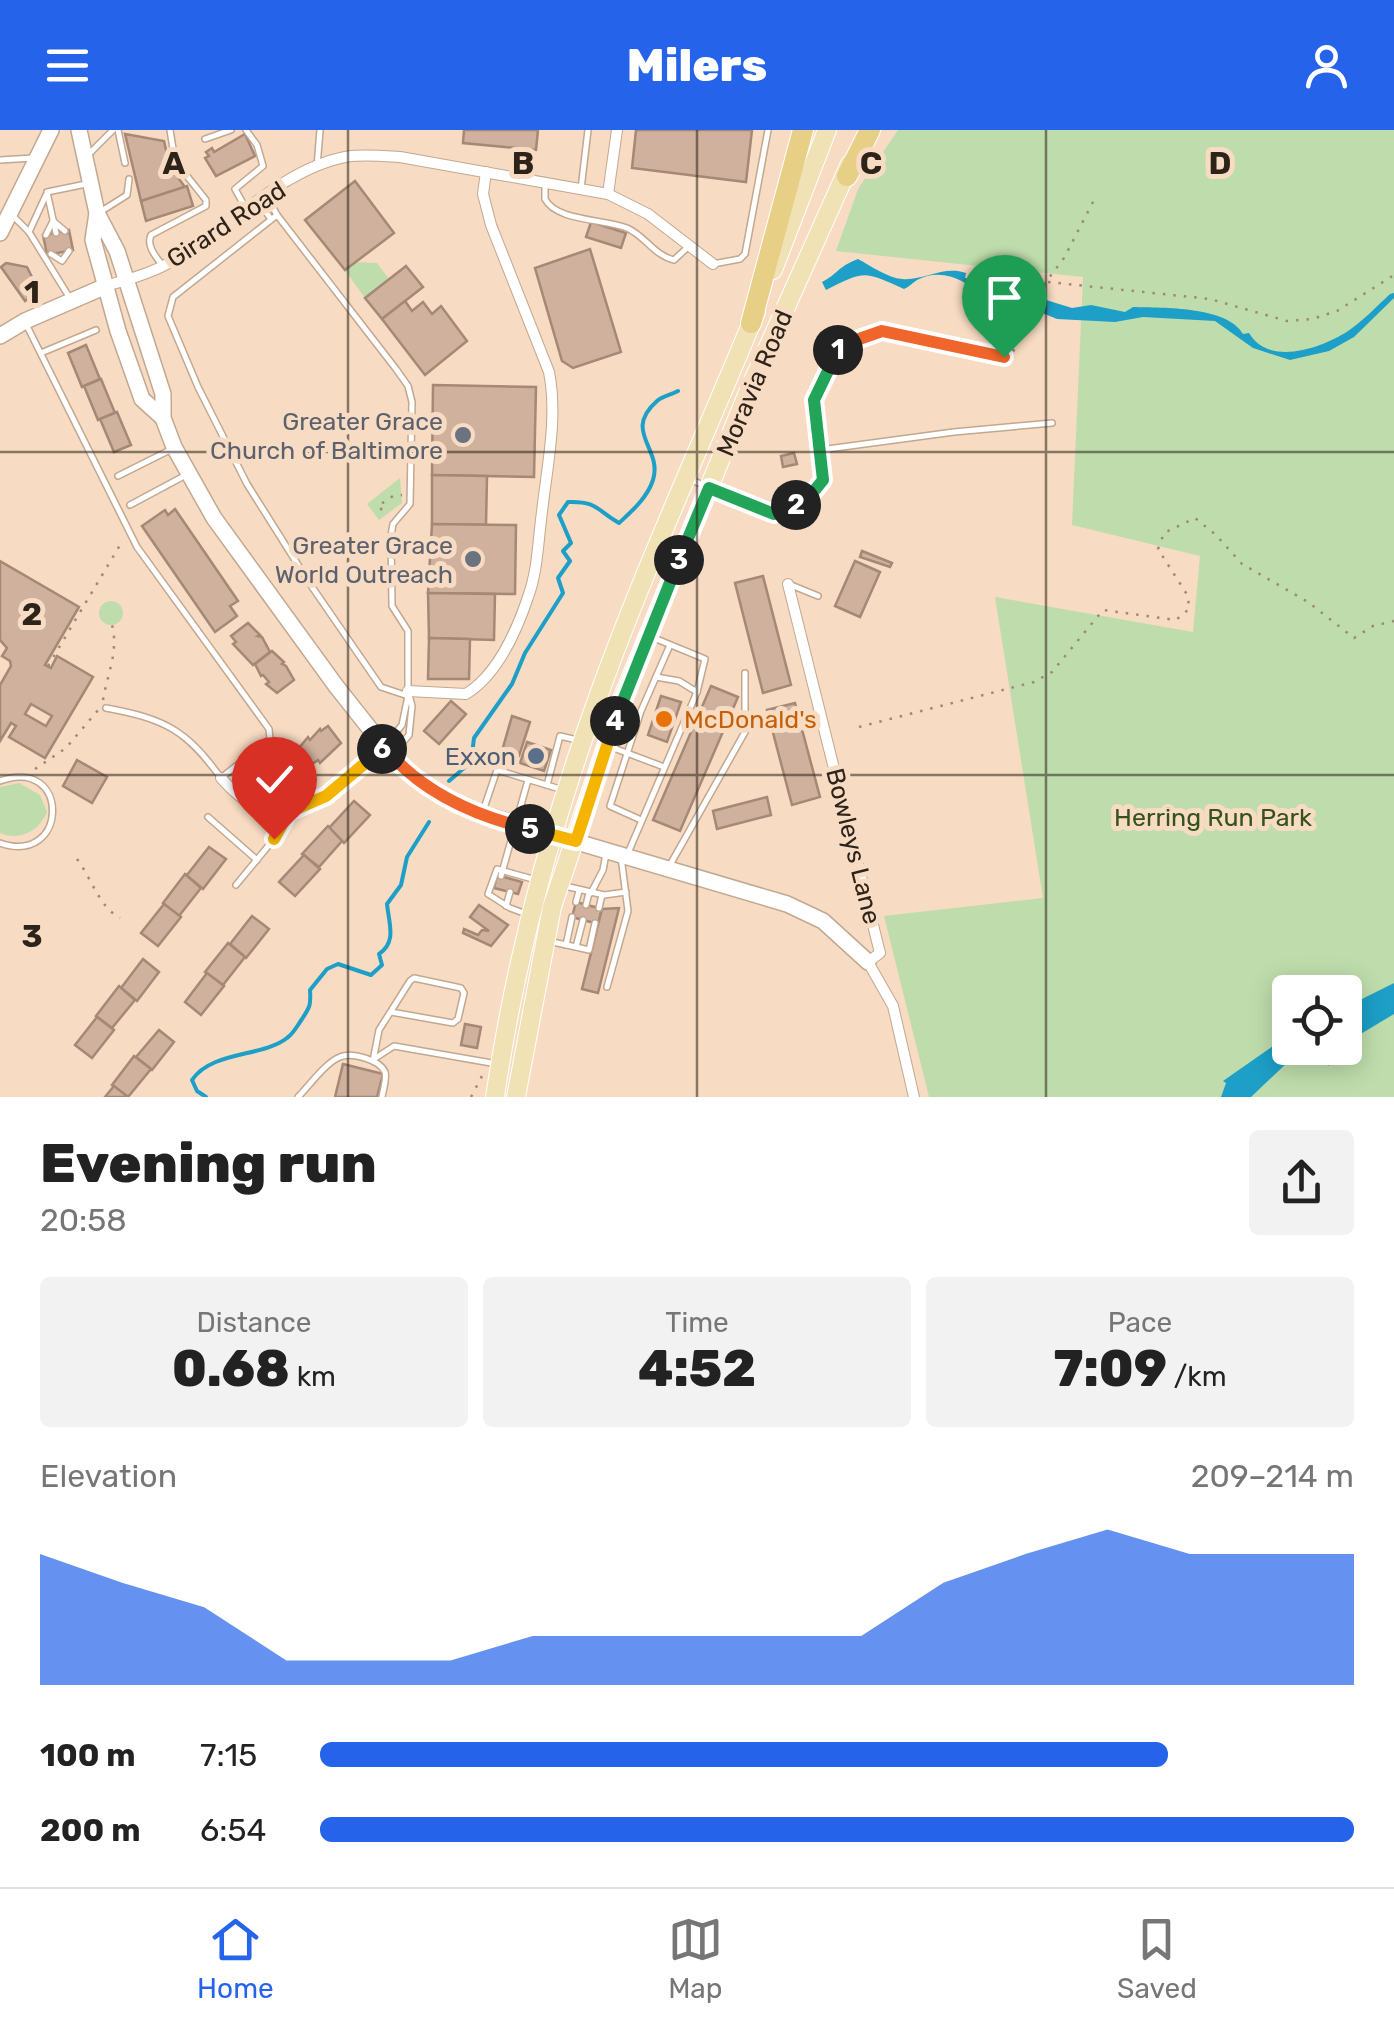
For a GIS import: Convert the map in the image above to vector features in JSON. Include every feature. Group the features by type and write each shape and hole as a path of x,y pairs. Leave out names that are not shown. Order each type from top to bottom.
{"highway":[{"path":"751,323 803,130"},
{"path":"847,176 870,130"}],"main road":[{"path":"0,233 52,130"},
{"path":"79,130 97,213 110,235 126,280 163,394 163,418 174,448 214,518 384,747 430,788 482,814 805,912 823,920 868,962"},
{"name":"Moravia Road","path":"516,1097 545,941 554,835 583,741 630,614 828,130"},
{"name":"Moravia Road","path":"496,1097 493,1068 532,916 576,841 648,635 751,385 847,176 862,130"},
{"path":"97,213 93,240 142,398 163,418"},
{"path":"0,336 106,286"}],"street":[{"path":"608,194 617,130"},
{"name":"Girard Road","path":"106,286 163,266 262,198 344,157 400,157 486,172"},
{"path":"408,694 466,694 474,690 494,667 505,646 535,572 553,420 552,390 549,372 488,214 483,194 486,172 608,194 648,214 713,264"},
{"name":"Bowleys Lane","path":"788,584 880,952 868,962 893,1006 914,1097"},
{"path":"221,778 249,805 289,812 326,796 384,747"}],"lane":[{"path":"83,158 116,130 125,163"},
{"path":"163,266 151,249 151,234 206,206 206,200 175,161 170,130"},
{"path":"205,139 232,130"},
{"path":"246,130 257,146 263,166 235,190 246,210"},
{"path":"317,168 320,130"},
{"path":"581,189 588,130"},
{"path":"713,264 740,259 745,254 768,130"},
{"path":"0,160 36,158"},
{"path":"97,213 127,196 128,178"},
{"path":"545,182 544,199 554,211 628,229 663,258 674,260 689,246"},
{"path":"47,192 89,183"},
{"path":"47,192 56,233"},
{"path":"29,232 47,192"},
{"path":"262,198 408,386 412,402 410,506 393,524 391,536 392,606 408,631 408,694 402,726 384,747"},
{"path":"262,198 274,217"},
{"path":"10,212 29,232 71,301"},
{"path":"274,217 173,297 168,316 198,387 247,484 310,584 381,687 408,694"},
{"path":"54,221 65,231"},
{"path":"46,234 54,221"},
{"path":"54,272 68,251"},
{"path":"60,253 62,261"},
{"path":"52,254 62,261"},
{"path":"25,321 137,547 269,729 270,739 221,778 197,745 176,728 104,707"},
{"path":"40,353 96,330"},
{"path":"686,478 767,512 780,513 819,486 824,473 820,450 1052,422"},
{"path":"118,476 174,448"},
{"path":"130,505 189,473"},
{"path":"788,584 818,596"},
{"path":"586,905 603,870 642,821 698,692 705,659 648,635"},
{"path":"642,821 610,806 670,644"},
{"path":"668,868 745,732 745,673"},
{"path":"656,677 678,681 698,692"},
{"path":"384,747 403,742 408,735 412,706 408,694"},
{"path":"546,785 560,736 583,741"},
{"path":"607,745 664,766"},
{"path":"482,814 496,770 568,791"},
{"path":"0,780 16,777 35,781 51,797 55,815 48,828 30,843 16,847 0,843"},
{"path":"502,874 528,780"},
{"path":"236,885 289,812"},
{"path":"208,817 257,860"},
{"path":"608,987 628,911 618,853"},
{"path":"532,916 488,894 497,869 502,874 590,893 626,892"},
{"path":"495,898 498,888"},
{"path":"576,902 579,890"},
{"path":"506,906 510,892"},
{"path":"599,908 602,895"},
{"path":"566,945 572,917"},
{"path":"576,947 583,920"},
{"path":"545,941 589,950 595,923"},
{"path":"373,1061 380,1030 391,1012 414,978 462,988 464,993 458,1019 452,1023 391,1012"},
{"path":"373,1061 394,1046 493,1068"},
{"path":"298,1097 338,1057 373,1061 384,1069 382,1097"}],"path":[{"path":"820,450 814,400 831,359 842,345 882,331 1004,357 1013,352 1038,296 1064,258 1094,200"},
{"path":"1046,282 1210,299 1288,321 1337,311 1394,276"},
{"path":"382,510 378,506 393,496 411,495"},
{"path":"860,726 1034,682 1052,672 1103,610 1176,620 1188,609 1188,596 1158,549 1164,532 1194,518 1242,564 1308,602 1354,638 1373,626 1394,621"},
{"path":"48,666 128,530"},
{"path":"35,768 66,748 104,707 113,657 112,625"},
{"path":"76,859 92,879 106,910 120,918"},
{"path":"471,1097 493,1068"}],"green space":[{"name":"Herring Run Park","path":"898,130 1394,130 1394,1097 929,1097 884,916 1043,898 995,597 1193,632 1200,556 1072,525 1083,277 836,251 858,189"},
{"path":"355,262 377,263 389,279 365,298 345,270"},
{"path":"400,478 402,503 379,520 367,504"},
{"path":"111,601 123,613 111,625 99,613"},
{"path":"19,783 40,795 47,812 34,830 21,835 0,833 0,787"}],"water":[{"path":"858,259 902,279 925,276 904,289 880,279 857,276 826,290 822,282"},
{"path":"958,271 966,273 965,278 980,280 991,293 983,293 998,298 1017,291 1072,308 1091,305 1125,312 1133,307 1209,313 1235,325 1243,334 1249,333 1269,349 1282,352 1311,348 1337,337 1390,294 1394,293 1394,298 1354,337 1329,351 1290,360 1253,348 1215,321 1143,317 1115,322 1057,319 1020,304 986,300 955,278 928,276"},
{"path":"1394,983 1394,1014 1362,1033 1362,999"},
{"path":"1272,1047 1272,1065 1285,1065 1251,1097 1221,1097 1226,1083 1223,1081"}],"building":[{"path":"464,130 538,130 536,150 463,143"},
{"path":"636,130 752,130 746,182 632,168"},
{"path":"125,134 164,141 170,167 185,187 141,201"},
{"path":"245,134 255,156 216,176 205,158 209,156 206,152 212,148 214,152"},
{"path":"355,181 394,233 345,270 305,220"},
{"path":"187,186 193,206 146,221 141,201"},
{"path":"591,222 626,233 621,248 586,237"},
{"path":"69,230 73,250 47,255 43,235"},
{"path":"590,249 621,352 573,368 562,361 535,268"},
{"path":"6,263 27,267 39,291 25,301 1,267"},
{"path":"406,266 423,287 382,319 365,298"},
{"path":"405,301 412,311 423,302 432,314 441,306 467,341 425,375 382,319"},
{"path":"86,345 100,379 82,387 68,353"},
{"path":"101,379 115,413 98,420 84,386"},
{"path":"433,385 536,387 534,477 432,475"},
{"path":"117,412 131,445 114,452 100,419"},
{"path":"794,453 797,464 783,467 781,456"},
{"path":"432,475 487,476 486,525 432,524"},
{"path":"175,509 238,601 230,606 237,616 215,632 142,526 165,510 168,515"},
{"name":"Greater Grace World Outreach","path":"432,524 516,525 515,594 428,593"},
{"path":"862,551 892,563 890,567 860,557"},
{"path":"0,561 79,607 45,665 51,668 57,656 93,677 45,758 9,737 16,726 11,723 0,741 0,685 11,666 2,656 7,648 0,640","holes":["31,704 52,716 46,726 25,714"]},
{"path":"855,561 880,572 860,617 835,606"},
{"path":"763,576 791,685 763,693 735,583"},
{"path":"428,593 495,594 494,640 429,638"},
{"path":"248,623 270,652 253,665 233,644 236,642 231,636"},
{"path":"429,638 470,639 469,679 428,679"},
{"path":"272,651 294,680 277,693 266,684 269,682 255,664"},
{"path":"711,686 738,697 680,831 653,820"},
{"name":"McDonald's","path":"661,696 681,702 667,742 648,735"},
{"path":"451,701 466,714 439,744 424,731"},
{"path":"795,703 820,797 792,805 767,710"},
{"path":"512,716 530,722 519,756 502,751"},
{"path":"328,726 341,743 320,763 318,760 311,765 299,748 308,737 310,740"},
{"name":"Exxon","path":"527,742 551,750 544,771 520,763"},
{"path":"297,746 310,764 290,783 288,780 281,785 268,768"},
{"path":"77,760 107,777 92,803 63,786"},
{"path":"767,797 771,815 717,829 713,811"},
{"path":"354,801 370,815 344,843 329,828"},
{"path":"328,826 342,841 319,867 302,854"},
{"path":"209,847 226,859 203,889 185,874"},
{"path":"304,855 320,869 295,896 279,882"},
{"path":"185,874 201,888 179,916 163,903"},
{"path":"497,875 522,882 518,894 494,888"},
{"path":"576,902 602,909 598,924 572,917"},
{"path":"164,904 181,917 158,946 141,933"},
{"path":"479,905 508,925 491,946 463,933 464,929 478,935 482,930 489,931 470,917"},
{"path":"619,908 598,993 582,989 602,909"},
{"path":"252,916 269,929 246,958 230,944"},
{"path":"228,943 245,957 223,985 205,972"},
{"path":"143,959 159,972 137,1001 121,988"},
{"path":"207,973 224,986 201,1015 185,1002"},
{"path":"119,986 135,1000 112,1028 96,1016"},
{"path":"97,1017 114,1030 92,1058 75,1045"},
{"path":"465,1024 481,1027 477,1048 461,1045"},
{"path":"159,1030 174,1042 152,1070 136,1057"},
{"path":"134,1056 151,1069 128,1097 112,1085"},
{"path":"343,1064 383,1074 377,1097 335,1097"},
{"path":"114,1086 128,1097 105,1097"}],"waterway":[{"path":"449,781 471,762 474,738 512,684 525,653 563,593 558,578 570,561 563,551 571,543 559,515 568,502 585,503 619,523 634,509 650,487 655,469 643,422 657,401 678,391"},
{"path":"206,1097 197,1091 192,1080 211,1064 277,1044 289,1036 308,1009 310,990 327,969 338,964 371,975 382,965 379,954 388,944 390,932 387,904 401,885 407,857 429,822"}],"place":[{"name":"Greater Grace Church of Baltimore","path":"463,435"},
{"name":"Greater Grace World Outreach","path":"473,559"},
{"name":"McDonald's","path":"664,719"},
{"name":"Exxon","path":"536,756"}],"route":[{"path":"274,839 289,812 326,796 384,747 413,776 472,811 576,841 622,700 709,488 774,514 788,510 819,486 824,473 814,400 831,359 842,345 882,331 1004,357"}]}
